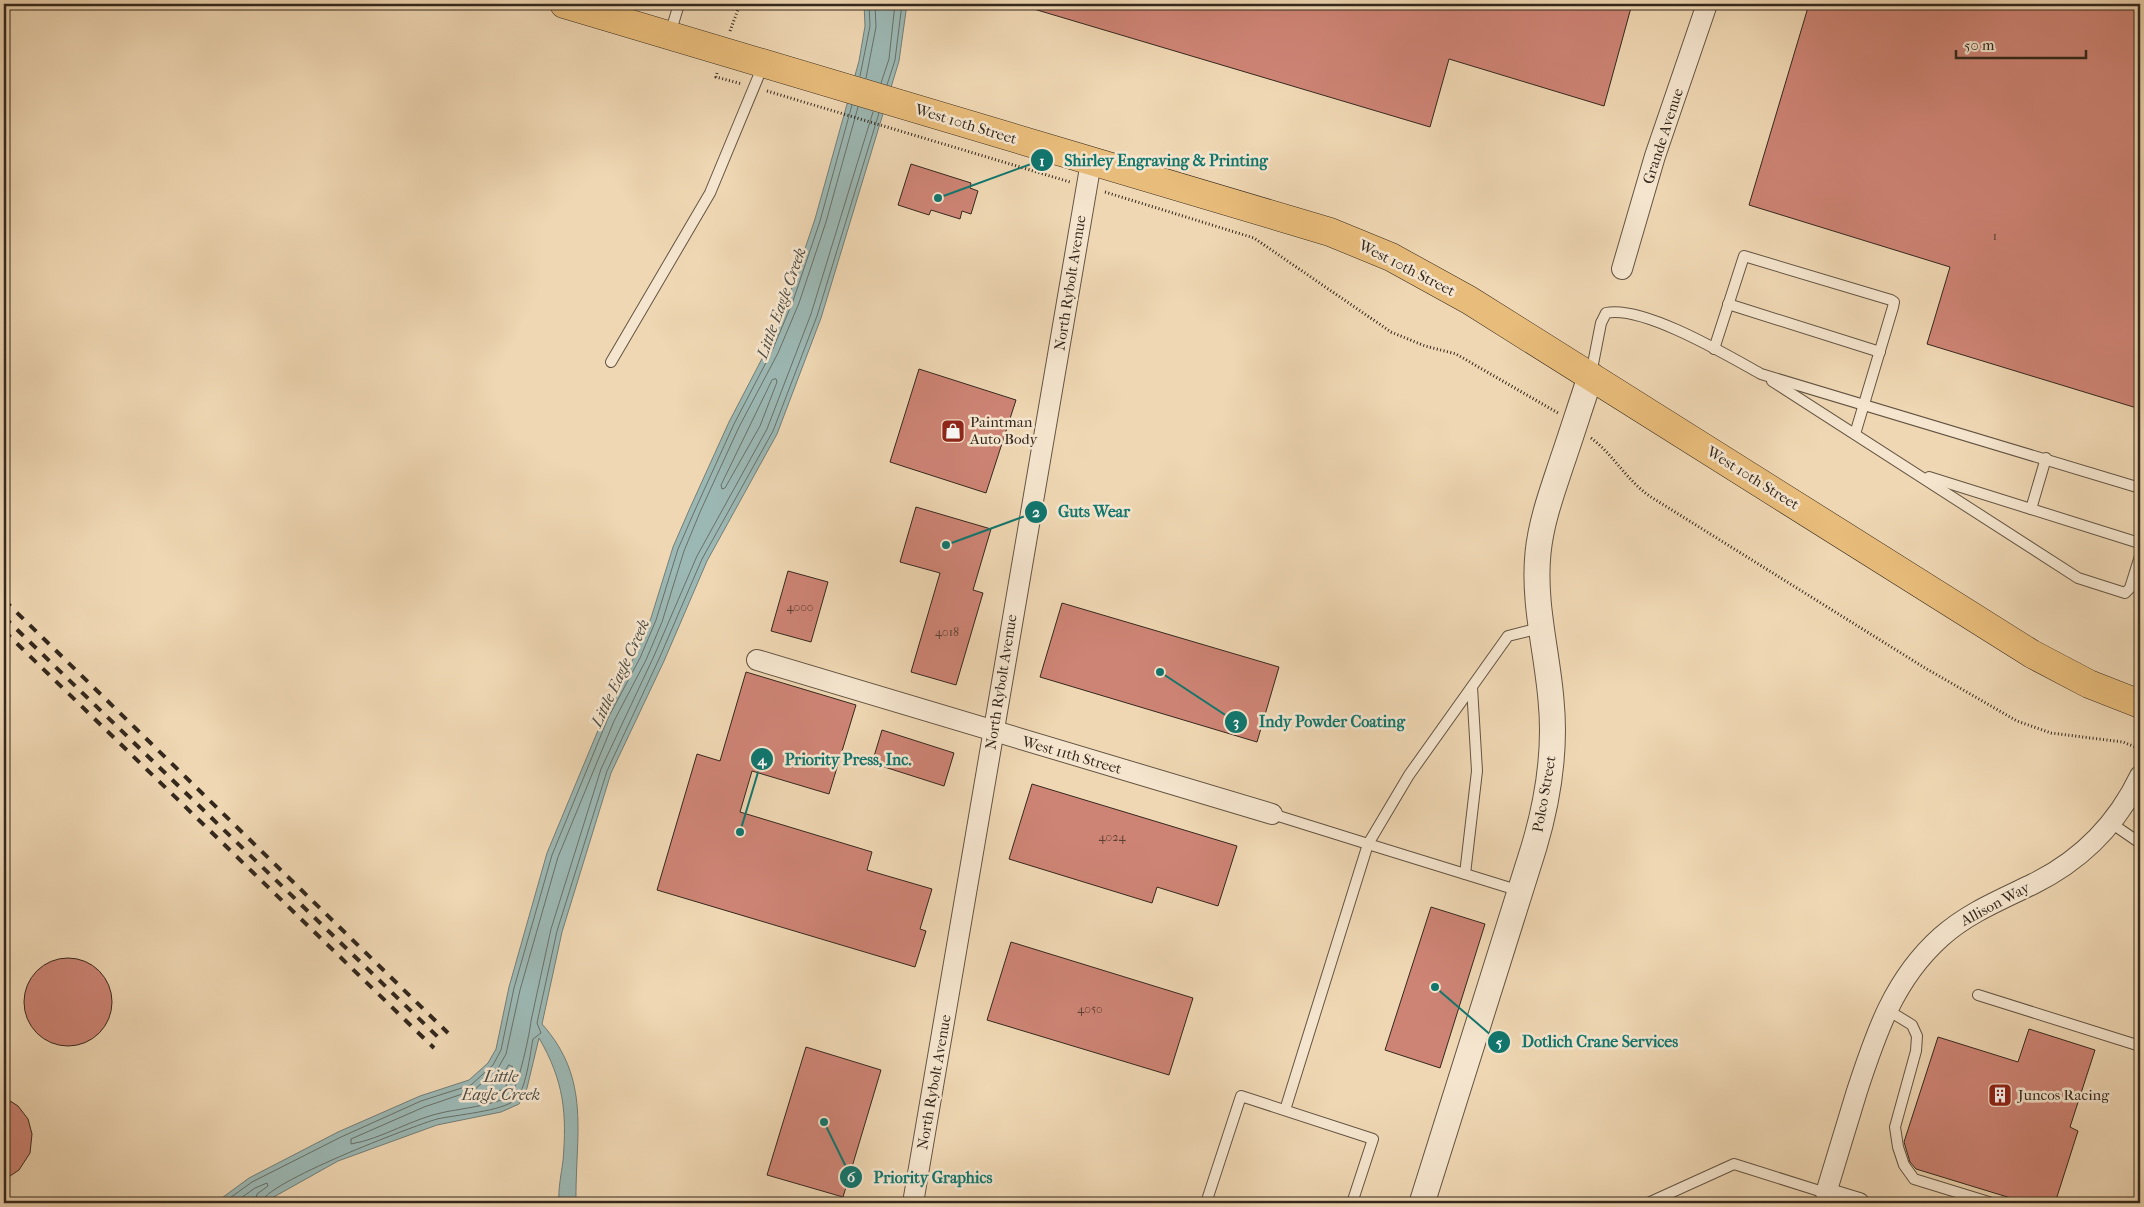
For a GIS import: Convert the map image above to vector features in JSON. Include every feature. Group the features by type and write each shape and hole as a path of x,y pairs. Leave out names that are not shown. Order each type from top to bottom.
{"main road":[{"name":"West 10th Street","path":"564,4 764,63 790,84 930,127 1089,174 1330,232 1391,257 1469,300 1591,375 2032,654 2089,684 2140,704"}],"street":[{"name":"Grande Avenue","path":"1622,268 1656,156 1707,4"},
{"name":"North Rybolt Avenue","path":"913,1203 1089,174"},
{"name":"Polco Street","path":"1422,1203 1539,830 1550,774 1551,700 1540,628 1538,570 1540,539 1546,509 1591,375"},
{"name":"West 11th Street","path":"756,660 1272,814"},
{"name":"Allison Way","path":"1828,1197 1871,1046 1886,1010 1918,960 1952,928 1986,906 2050,874 2076,857 2111,823 2140,776"},
{"path":"1828,1197 1859,1203"}],"lane":[{"path":"670,35 679,4"},
{"path":"610,362 710,193 764,63"},
{"path":"1714,349 1741,259 1747,255 1891,300 1894,302 1893,307 1855,434"},
{"path":"1728,304 1880,352"},
{"path":"1591,375 1601,323 1606,313 1617,310 1659,323 1761,374 2078,578 2125,593 2130,588 2140,556"},
{"path":"1761,374 2046,458 2140,488"},
{"path":"2031,509 2046,458"},
{"path":"1916,473 2136,542 2140,545"},
{"path":"1286,1110 1368,844 1409,775 1508,636 1540,628"},
{"path":"1465,874 1477,771 1472,687"},
{"path":"1272,814 1520,891"},
{"path":"2111,823 2140,843"},
{"path":"1978,995 2140,1046"},
{"path":"1886,1010 1912,1025 1917,1036 1916,1051 1895,1127 1898,1148 1904,1166 1914,1179 1992,1203"},
{"path":"1206,1203 1241,1096 1372,1139 1352,1203"},
{"path":"1648,1203 1734,1164 1828,1197"}],"path":[{"path":"731,27 740,4"},
{"path":"790,84 1089,174 1254,238 1391,332 1425,346 1456,354 1552,408 1599,444 1635,486 1925,668 2017,721 2051,733 2123,742 2140,749"}],"water":[{"name":"Little Eagle Creek","path":"864,4 907,4 899,61 821,318 777,434 707,561 664,661 611,773 562,932 542,1024 558,1045 568,1066 574,1087 578,1131 576,1203 559,1203 564,1144 564,1112 559,1083 539,1038 527,1088 519,1104 501,1112 437,1125 338,1161 263,1203 215,1203 249,1178 338,1132 420,1096 469,1080 488,1063 496,1049 509,987 547,853 604,716 635,655 651,618 673,547 729,422 767,349 788,299 815,219 859,61 865,26"}],"building":[{"path":"1027,4 1632,4 1604,106 1449,59 1430,127 1027,7"},
{"path":"1809,4 2140,4 2140,409 1927,344 1950,267 1749,205"},
{"path":"911,164 971,183 970,188 978,191 971,214 962,211 960,219 931,210 929,215 898,205"},
{"name":"Paintman Auto Body","path":"919,369 1016,400 986,493 890,462"},
{"path":"916,507 991,529 973,590 983,593 956,685 911,672 940,573 900,562"},
{"path":"788,571 828,582 811,642 771,631"},
{"path":"1062,603 1279,667 1257,742 1040,677"},
{"path":"746,672 856,705 829,794 752,771 740,812 872,852 867,870 932,889 920,929 926,931 915,967 657,890 697,754 720,761"},
{"path":"882,730 954,753 944,786 872,763"},
{"path":"1032,784 1237,846 1218,906 1157,887 1152,903 1009,859"},
{"path":"1431,907 1485,924 1440,1068 1385,1050"},
{"path":"1011,942 1193,998 1169,1075 987,1020"},
{"path":"68,958 85,961 99,971 109,985 112,1002 109,1019 99,1033 85,1043 68,1046 51,1043 37,1033 27,1019 24,1002 27,985 37,971 51,961"},
{"name":"Juncos Racing","path":"2029,1029 2095,1050 2070,1127 2078,1131 2055,1203 2027,1203 1916,1169 1910,1162 1904,1142 1938,1037 2018,1062"},
{"path":"806,1047 881,1070 843,1197 767,1175"},
{"path":"4,1097 18,1106 28,1119 32,1134 30,1153 19,1170 4,1180"}],"railway":[{"path":"4,600 448,1033"},
{"path":"4,617 441,1040"},
{"path":"4,631 434,1048"}],"place":[{"name":"Shirley Engraving & Printing","path":"938,198"},
{"name":"Paintman Auto Body","path":"953,431"},
{"name":"Guts Wear","path":"946,545"},
{"name":"Indy Powder Coating","path":"1160,672"},
{"name":"Priority Press, Inc.","path":"740,832"},
{"name":"Dotlich Crane Services","path":"1435,987"},
{"name":"Juncos Racing","path":"2000,1095"},
{"name":"Priority Graphics","path":"824,1122"}]}
